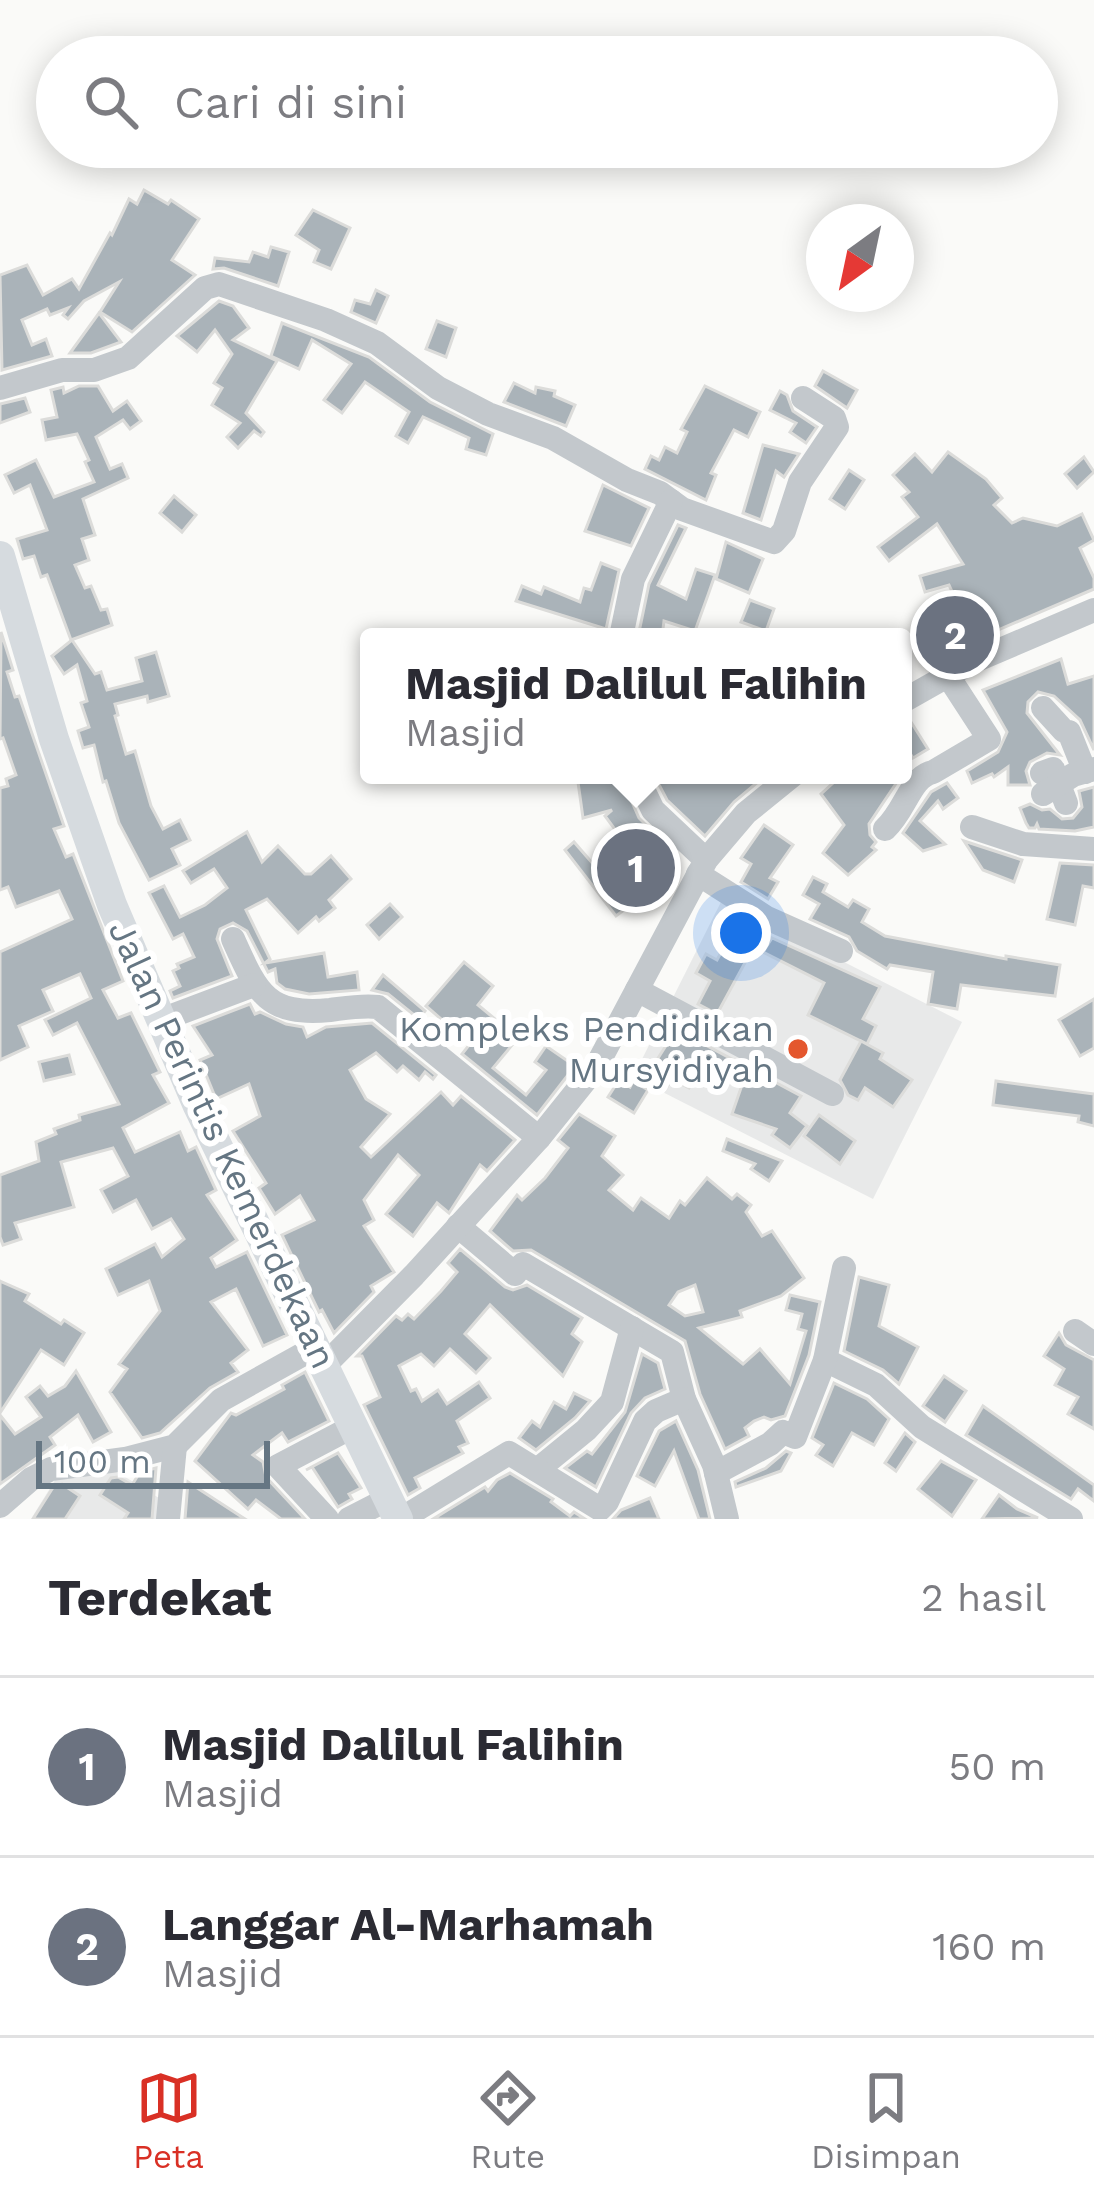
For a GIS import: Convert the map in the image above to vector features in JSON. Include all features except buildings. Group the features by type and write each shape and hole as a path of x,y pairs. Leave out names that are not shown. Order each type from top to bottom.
{"main road":[{"name":"Jalan Perintis Kemerdekaan","path":"0,556 54,739 112,905 198,1106 396,1512"}],"street":[{"path":"0,388 62,370 94,370 128,358 205,288 219,284 326,320 377,343 438,388 553,438 682,509 774,542 779,540 800,482 837,427 834,418 803,398"},
{"path":"623,628 633,579 671,501"},
{"path":"912,696 1094,610"},
{"path":"885,829 904,810 922,774 989,739 948,676"},
{"path":"1043,708 1069,732 1089,771 1052,789"},
{"path":"640,784 653,810 702,867 767,918 841,951"},
{"path":"1,1513 31,1479 51,1469 125,1460 175,1446 221,1400 320,1356 458,1226 539,1138 596,1067 702,867 746,813 783,784"},
{"path":"972,827 1022,844 1094,849"},
{"path":"233,939 254,986 272,1003 306,1012 378,1007 539,1138"},
{"path":"161,1020 254,986"},
{"path":"637,990 832,1094"},
{"path":"458,1226 515,1274 523,1264 672,1352 684,1399 716,1473 727,1519"},
{"path":"716,1473 783,1432 795,1437 825,1360 844,1268"},
{"path":"537,1469 612,1402 632,1328"},
{"path":"825,1360 876,1385 922,1426 1071,1519"},
{"path":"349,1519 396,1512 505,1454 513,1454 600,1509 645,1421 684,1399"},
{"path":"327,1519 278,1466 353,1426"},
{"path":"168,1519 175,1446"}],"shaded area":[{"name":"Kompleks Pendidikan Mursyidiyah","path":"722,900 962,1022 873,1199 633,1077"},
{"path":"114,1470 167,1503 158,1519 31,1519 57,1477"}],"place":[{"name":"Langgar Al-Marhamah","path":"955,635"},
{"name":"Masjid Dalilul Falihin","path":"636,868"},
{"name":"Kompleks Pendidikan Mursyidiyah","path":"798,1049"}]}
